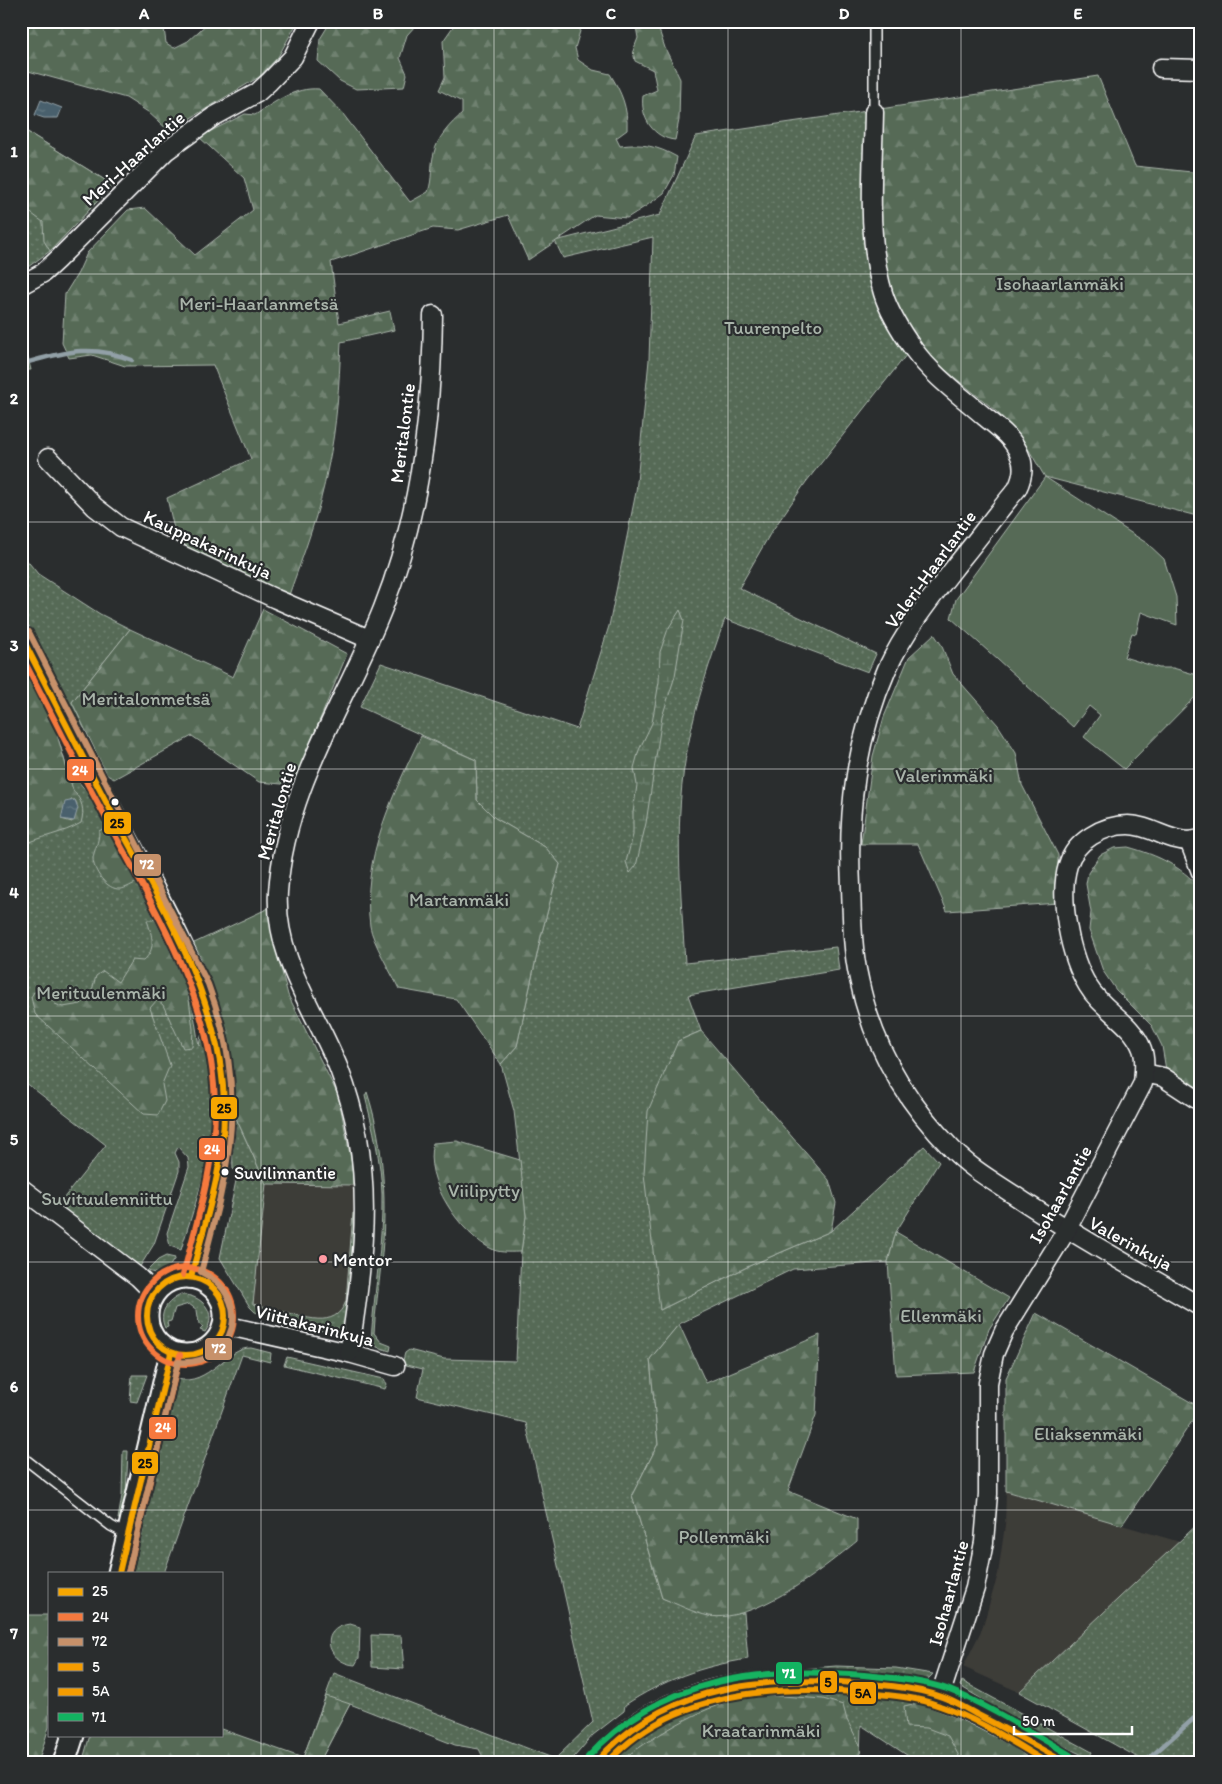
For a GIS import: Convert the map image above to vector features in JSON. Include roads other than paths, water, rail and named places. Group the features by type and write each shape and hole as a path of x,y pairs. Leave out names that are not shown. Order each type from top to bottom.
{"street":[{"name":"Meri-Haarlantie","path":"21,286 43,273 57,260 166,151 205,122 257,93 270,82 293,57 311,21"},
{"path":"1161,68 1201,69"},
{"name":"Valeri-Haarlantie","path":"874,112 874,257 883,295 904,336 928,367 1008,437 1021,458 1023,469 1017,489 910,626 888,668 874,704 856,769 849,829 854,953 859,980 870,1019 886,1060 927,1122 954,1152 1066,1230"},
{"name":"Meritalontie","path":"349,1353 360,1286 365,1230 363,1167 348,1096 339,1070 294,976 286,953 278,910 278,891 286,840 311,762 370,639 383,609 402,554 419,479 429,405 433,314"},
{"name":"Kauppakarinkuja","path":"48,458 95,507 121,527 276,599 370,639"},
{"path":"21,636 188,963 200,988 214,1027 220,1062 224,1106 221,1149 191,1277"},
{"name":"Isohaarlantie","path":"940,1696 975,1588 983,1550 987,1513 988,1384 990,1366 1004,1331 1066,1230 1140,1092 1144,1073 1142,1049 1135,1037 1099,1001 1081,974 1067,920 1065,882 1068,864 1080,846 1090,836 1112,827 1128,825 1142,827 1167,838 1195,840"},
{"path":"1195,840 1201,872"},
{"path":"1144,1073 1163,1077 1201,1102"},
{"path":"21,1188 138,1277 154,1293"},
{"name":"Valerinkuja","path":"1066,1230 1201,1307"},
{"path":"191,1277 201,1279 216,1290 224,1308 224,1325 220,1336 207,1349 189,1355 170,1353 156,1342 147,1325 147,1306 154,1293 164,1283 172,1278 191,1277"},
{"name":"Viittakarinkuja","path":"224,1325 349,1353 395,1366"},
{"path":"119,1572 170,1353"},
{"path":"595,1763 621,1735 645,1720 702,1694 755,1684 831,1682 894,1687 940,1696 991,1721 1066,1763"},
{"path":"64,1763 73,1736"}],"lane":[{"path":"874,21 874,112"},
{"path":"21,1456 111,1526 128,1535"}],"water":[{"path":"41,100 62,108 58,118 44,118 35,115"},
{"path":"75,800 78,808 74,821 61,819 65,802"}],"waterway":[{"path":"21,364 63,353 89,351 117,355 132,360"},
{"path":"1146,1761 1201,1712"}],"place":[{"name":"Suvilinnantie","path":"225,1172"},
{"name":"Mentor","path":"323,1259"}],"park label":[{"name":"Isohaarlanmäki","path":"1060,283"},
{"name":"Meri-Haarlanmetsä","path":"259,303"},
{"name":"Tuurenpelto","path":"773,327"},
{"name":"Meritalonmetsä","path":"146,698"},
{"name":"Valerinmäki","path":"944,775"},
{"name":"Martanmäki","path":"459,899"},
{"name":"Merituulenmäki","path":"101,992"},
{"name":"Viilipytty","path":"484,1190"},
{"name":"Suvituulenniittu","path":"107,1198"},
{"name":"Ellenmäki","path":"941,1315"},
{"name":"Eliaksenmäki","path":"1088,1433"},
{"name":"Pollenmäki","path":"724,1536"},
{"name":"Kraatarinmäki","path":"761,1730"}]}
